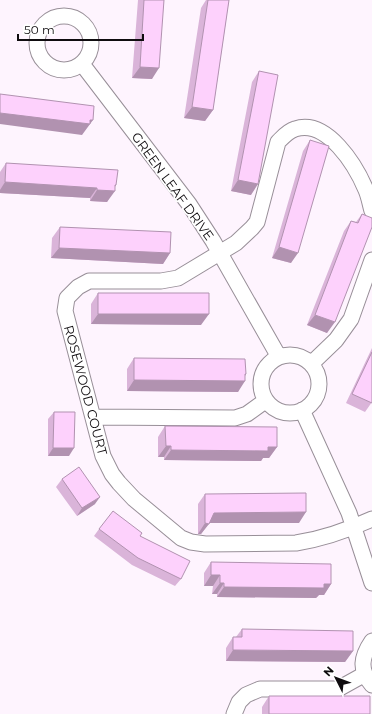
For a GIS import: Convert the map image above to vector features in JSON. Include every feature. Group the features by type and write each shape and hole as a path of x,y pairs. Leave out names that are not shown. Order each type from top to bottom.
{"street":[{"name":"GREEN LEAF DRIVE","path":"82,64 189,204 220,253 279,357"},
{"name":"ROSEWOOD COURT","path":"372,211 367,191 355,167 335,142 322,132 308,128 295,128 285,134 278,142 257,222 236,243 178,278 161,282 89,281 78,287 67,298 65,311 102,456 119,483 134,498 181,538 191,542 205,544 296,543 308,541 353,527 372,518"},
{"path":"311,364 336,340 351,319 372,260"},
{"path":"295,354 306,359 311,364 319,377 319,389 314,400 306,408 296,413 284,413 273,409 265,401 260,390 260,378 265,368 273,359 284,355 295,354"},
{"path":"93,418 235,418 247,414 265,401"},
{"path":"302,410 349,513 372,583"},
{"path":"234,714 238,702 246,694 260,688 338,689 368,680 362,662 365,650 372,641"}],"building":[{"path":"144,0 164,0 159,68 140,67"},
{"path":"208,0 229,0 213,110 192,107"},
{"path":"259,71 278,75 258,184 238,180"},
{"path":"0,94 94,106 93,120 90,120 90,124 0,113"},
{"path":"310,140 329,146 298,253 279,247"},
{"path":"6,163 118,170 115,191 97,190 97,188 5,182"},
{"path":"362,214 372,218 372,227 335,322 315,315 351,221 358,223"},
{"path":"60,227 171,232 170,253 59,248"},
{"path":"98,293 209,293 209,314 98,314"},
{"path":"372,352 372,403 352,394"},
{"path":"134,358 245,359 245,381 134,380"},
{"path":"54,412 75,412 74,448 53,448"},
{"path":"165,426 277,427 277,447 268,447 268,451 171,450 171,446 166,446"},
{"path":"79,467 100,497 82,508 62,479"},
{"path":"306,493 306,512 214,513 209,524 205,523 205,494"},
{"path":"113,511 142,533 140,536 190,561 181,579 138,558 99,529"},
{"path":"211,562 331,564 331,584 324,584 324,588 224,587 224,583 220,583 220,575 211,575"},
{"path":"242,629 353,631 353,651 233,650 233,637 242,637"},
{"path":"269,696 370,696 370,714 269,714"}]}
